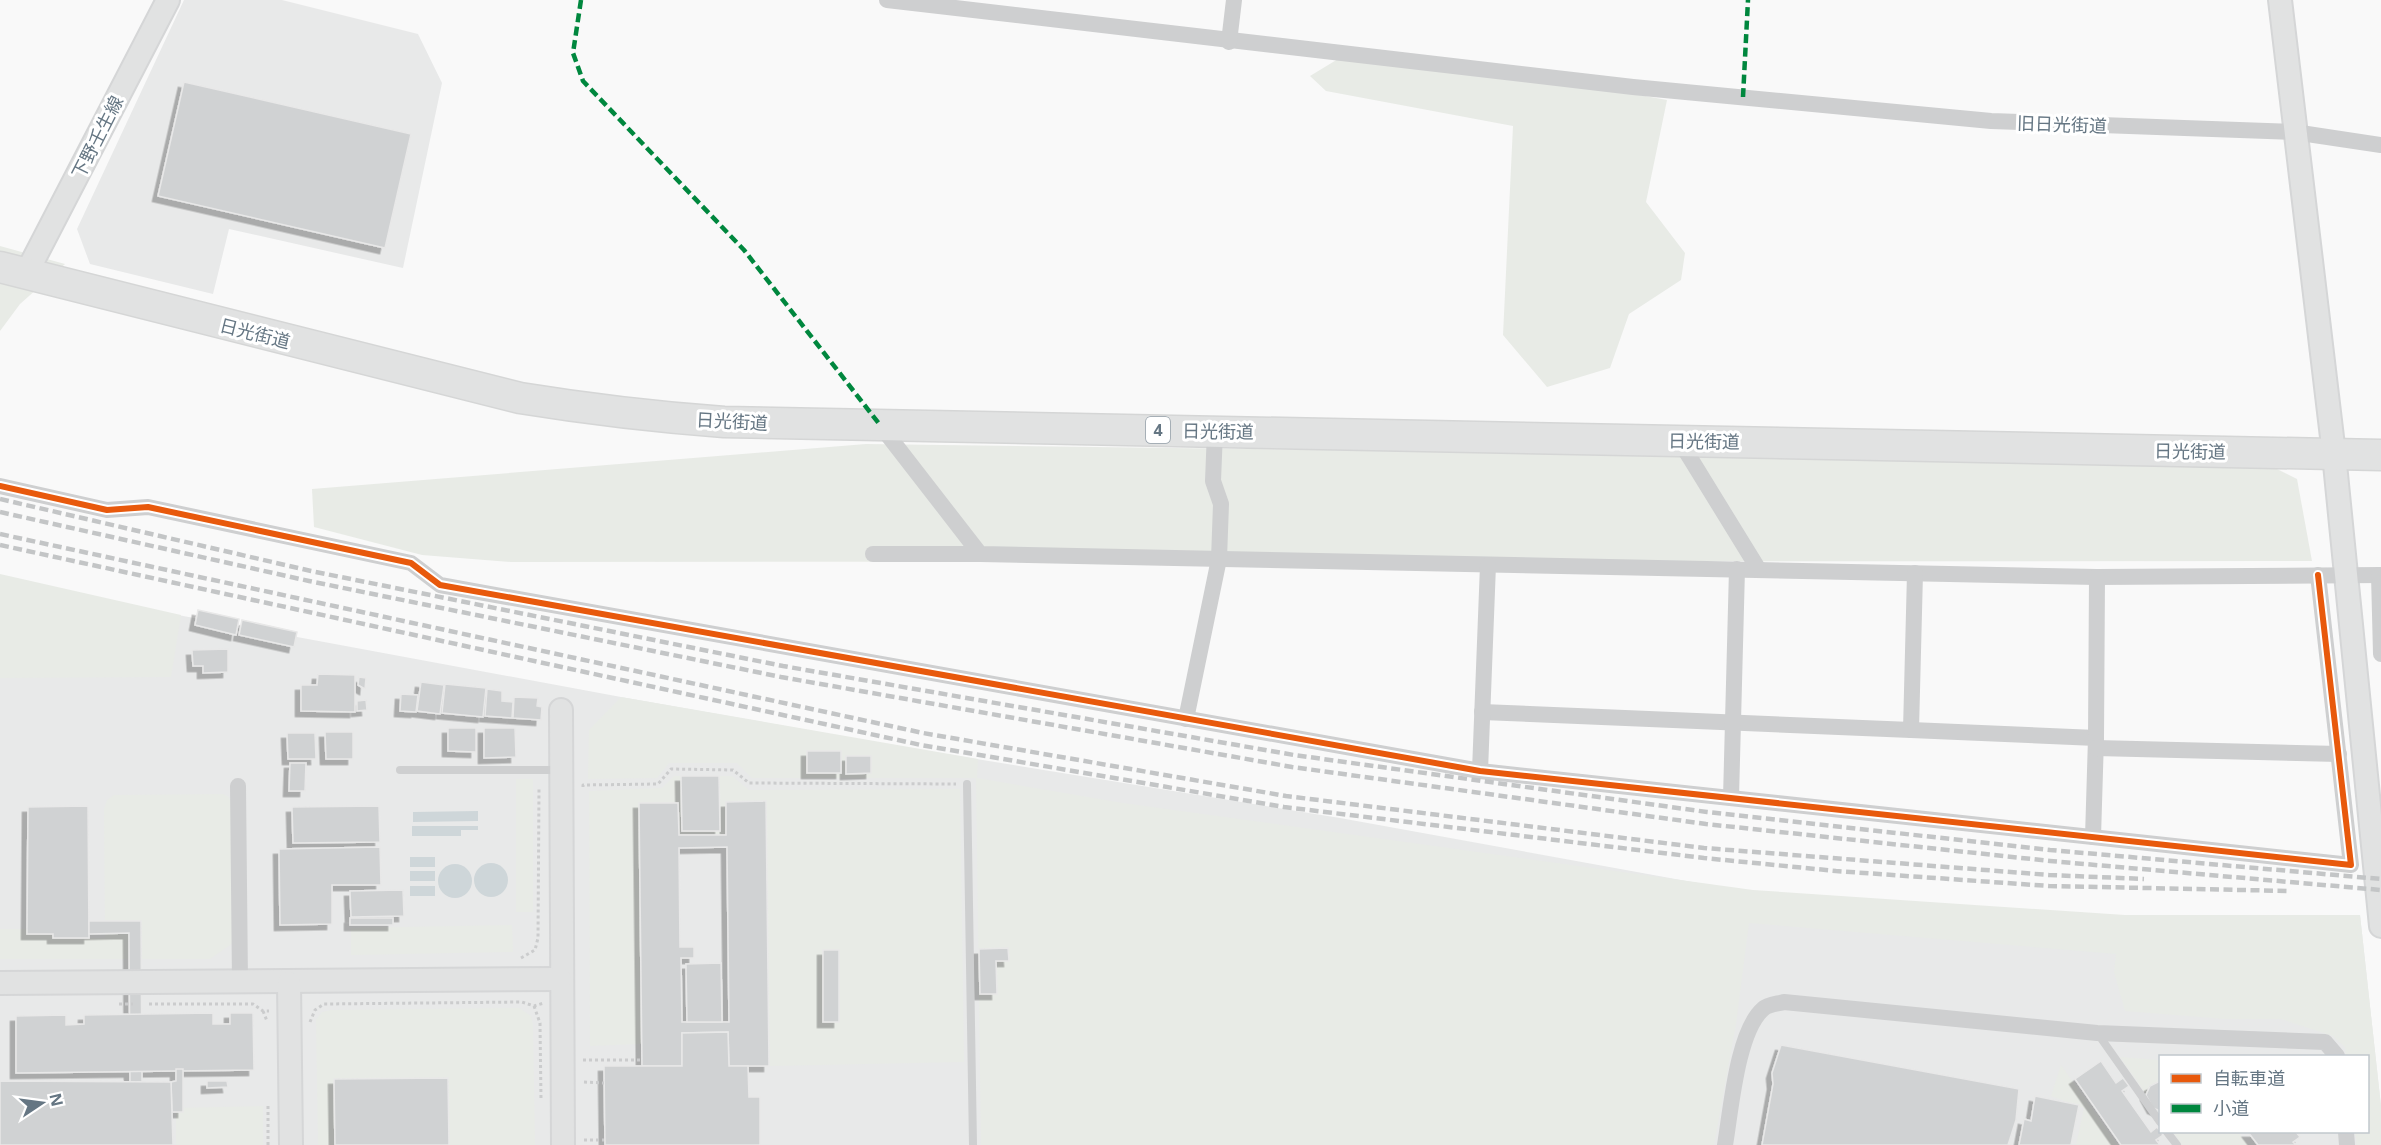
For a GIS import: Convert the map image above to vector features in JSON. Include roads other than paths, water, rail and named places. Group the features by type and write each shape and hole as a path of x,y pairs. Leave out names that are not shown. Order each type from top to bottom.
{"highway":[{"name":"日光街道","path":"13,271 520,398 600,411 704,421 2381,455"}],"street":[{"name":"下野壬生線","path":"13,271 168,0"},
{"name":"旧日光街道","path":"886,0 1229,42 1633,87 1991,121 2294,132 2381,145"},
{"path":"1229,42 1234,0"},
{"path":"2280,0 2334,454 2381,926"},
{"path":"880,425 980,554"},
{"path":"1186,719 1219,559 1221,504 1213,481 1215,431"},
{"path":"1679,440 1759,570"},
{"path":"0,486 107,510 148,507 411,563 440,585 1480,771 2351,865 2318,575"},
{"path":"873,554 980,554 2097,577 2380,575 2381,654"},
{"path":"1480,771 1488,565"},
{"path":"1731,798 1737,570"},
{"path":"1911,730 1915,573"},
{"path":"2093,837 2097,577"},
{"path":"561,710 560,979 574,1142"},
{"path":"1482,712 1911,730 2096,743 2339,754"},
{"path":"238,786 240,983"},
{"path":"0,983 560,979"},
{"path":"289,982 291,1145"},
{"path":"1725,1145 1745,1038 1753,1020 1765,1007 1784,1002 2097,1033 2325,1042 2336,1055"}],"lane":[{"path":"400,770 560,770"},
{"path":"967,784 972,1145"},
{"path":"2097,1033 2159,1121"}],"railway":[{"path":"0,499 311,571 783,666 1294,755 1707,812 2050,850 2381,879"},
{"path":"0,512 309,581 781,677 1292,767 1706,824 2050,861 2381,890"},
{"path":"0,534 923,733 1286,796 1704,848 2049,875 2144,879"},
{"path":"0,545 921,745 1284,807 1704,858 1836,871 2049,886 2291,891"}]}
